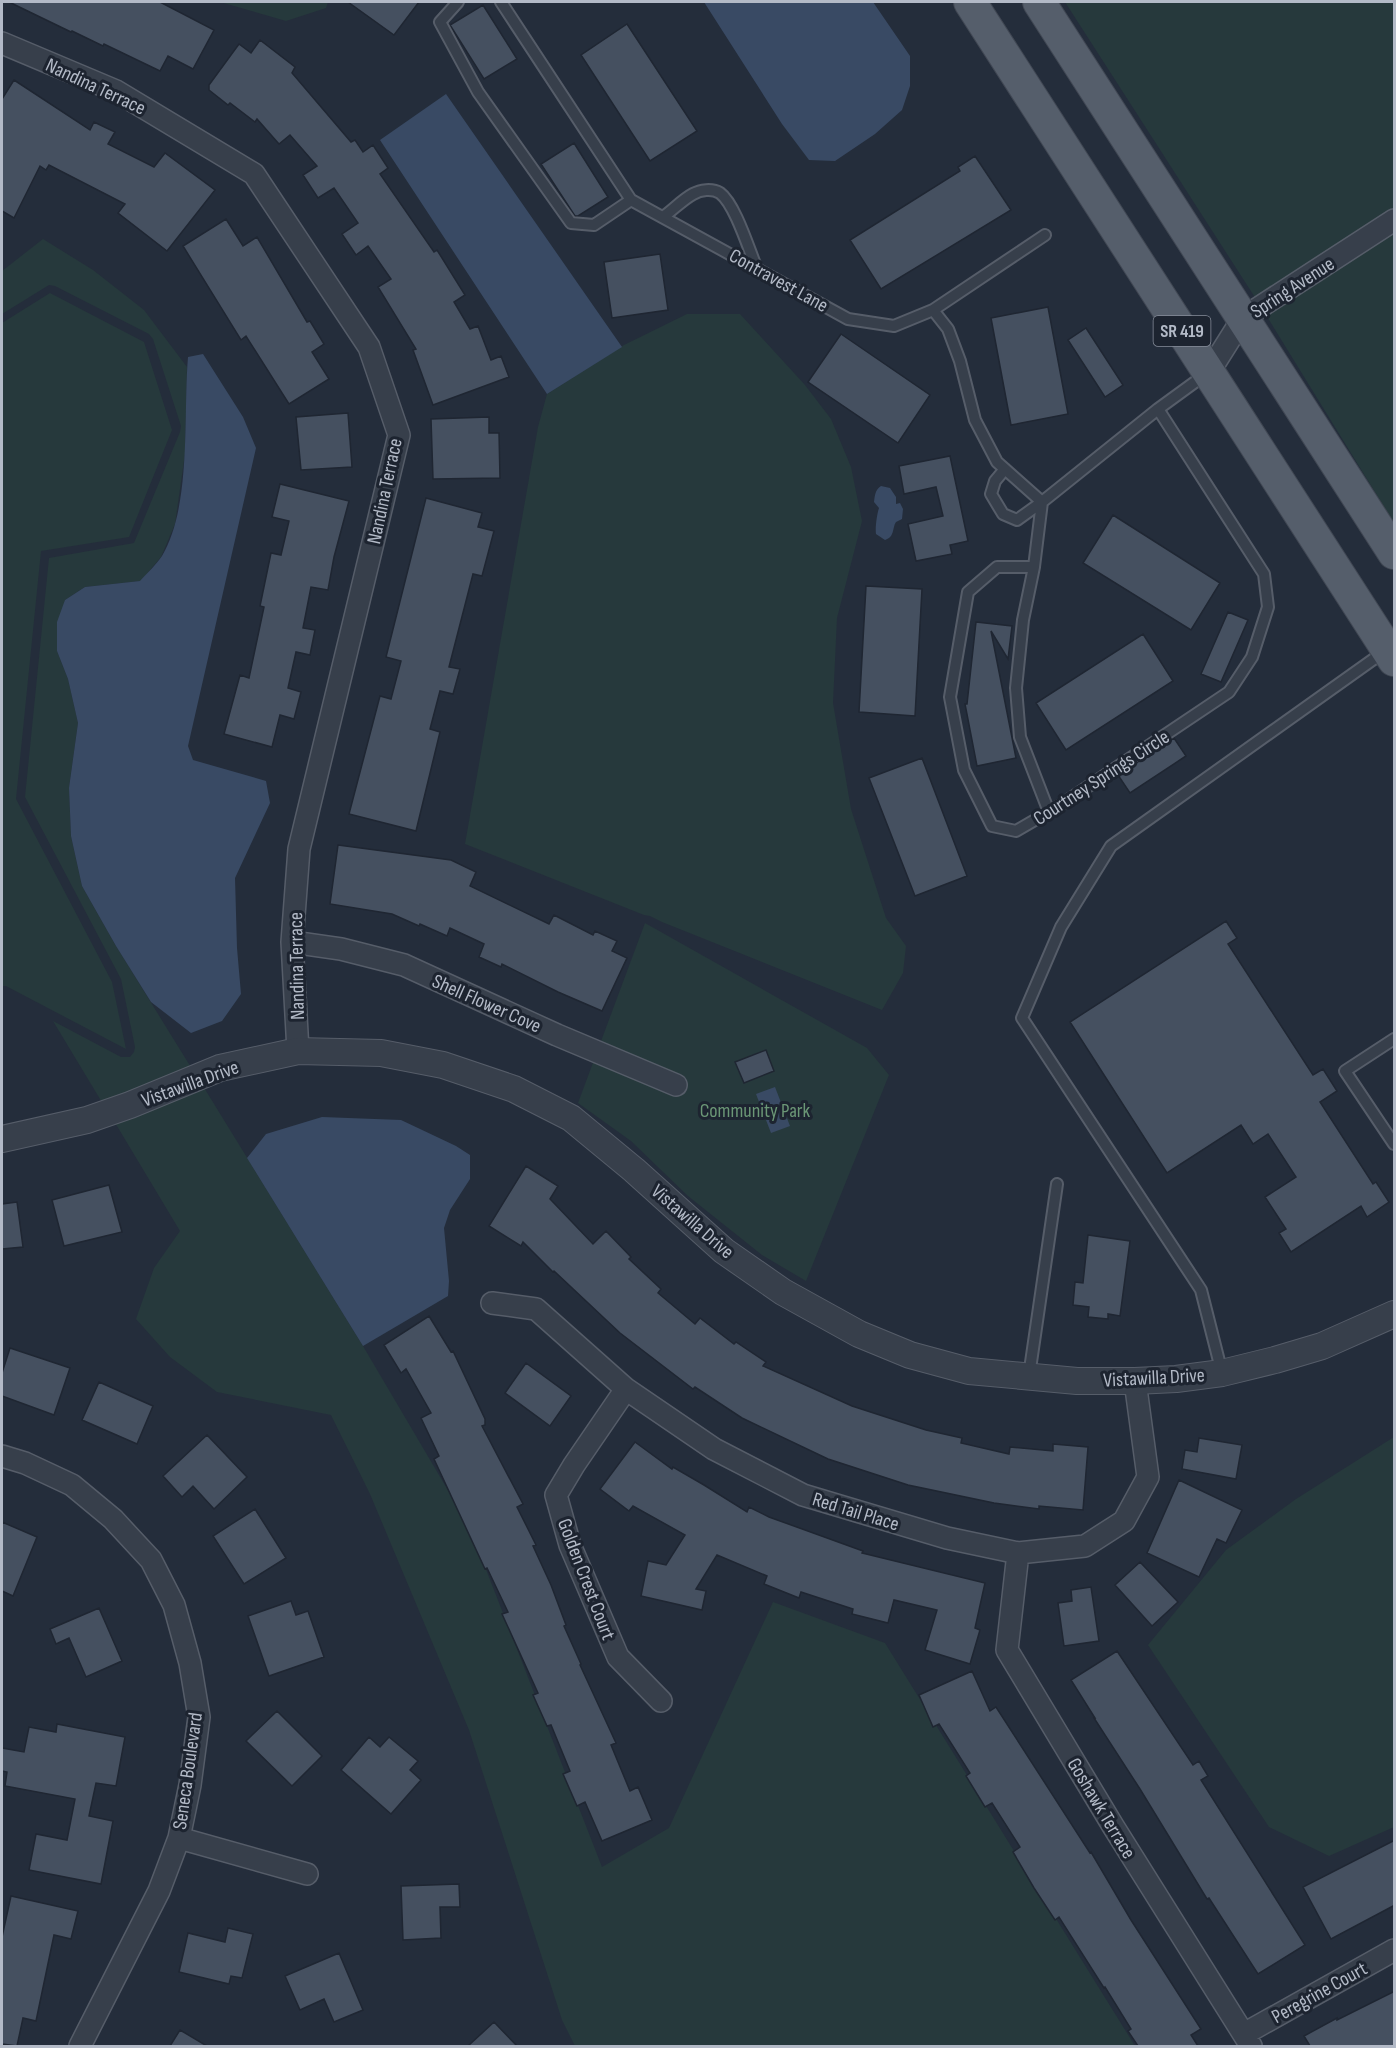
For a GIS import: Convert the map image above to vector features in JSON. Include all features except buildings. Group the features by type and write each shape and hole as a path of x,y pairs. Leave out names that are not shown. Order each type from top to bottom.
{"main road":[{"name":"SR 419","path":"970,2 1391,655"},
{"name":"SR 419","path":"1039,2 1395,553"}],"street":[{"name":"Nandina Terrace","path":"2,44 116,91 254,174 369,347 399,435 299,849 292,942 298,1052"},
{"name":"Spring Avenue","path":"1209,372 1243,318 1395,220"},
{"name":"Shell Flower Cove","path":"292,942 341,949 404,965 557,1035 676,1085"},
{"name":"Vistawilla Drive","path":"2,1139 87,1120 220,1068 298,1052 392,1055 443,1065 514,1089 571,1118 634,1170 723,1251 783,1293 860,1334 910,1355 969,1371 1077,1380 1135,1382 1176,1380 1275,1360 1322,1346 1395,1314"},
{"name":"Red Tail Place","path":"492,1303 536,1309 626,1389 714,1449 803,1495 947,1538 1018,1553 1085,1546 1124,1521 1148,1477 1135,1382"},
{"name":"Golden Crest Court","path":"626,1389 574,1465 556,1496 570,1545 618,1657 661,1701"},
{"name":"Seneca Boulevard","path":"2,1456 25,1462 72,1485 113,1519 151,1560 174,1605 190,1663 199,1717 190,1785 179,1838 159,1891 80,2046"},
{"name":"Goshawk Terrace","path":"1018,1553 1007,1650 1113,1826 1248,2040"},
{"path":"179,1838 307,1874"},
{"name":"Peregrine Court","path":"1248,2040 1395,1950"}],"lane":[{"path":"458,2 440,22 478,92 571,223 594,225 631,200"},
{"name":"Contravest Lane","path":"501,2 631,200 848,319 894,326 933,310 1045,235"},
{"path":"663,218 694,194 703,190 713,190 721,194 736,216 757,268"},
{"path":"933,310 948,329 960,361 975,420 996,462 1042,502"},
{"path":"1005,469 995,482 991,495 1003,514 1017,520 1158,409 1209,372"},
{"name":"Courtney Springs Circle","path":"1034,567 997,567 968,592 950,697 964,770 992,826 1016,831 1049,812 1229,692 1252,657 1268,607 1264,574 1158,409"},
{"path":"1042,502 1034,567 1023,620 1016,688 1020,737 1049,812"},
{"path":"1222,1372 1201,1290 1022,1018 1061,927 1112,846 1391,655"},
{"path":"1395,1039 1346,1071 1395,1144"},
{"path":"1029,1376 1057,1184"}],"green space":[{"path":"220,2 328,2 326,8 286,21"},
{"path":"1065,2 1394,2 1394,209 1256,299"},
{"path":"1394,232 1394,523 1266,315"},
{"path":"43,239 93,270 144,310 187,367 185,454 175,524 161,557 141,581 85,587 65,600 57,651 68,679 78,723 69,788 71,836 82,886 192,1069 103,1104 53,1021 121,1057 130,1057 135,1047 121,979 25,797 49,558 134,543 181,426 153,339 149,334 49,285 2,314 2,271"},
{"path":"50,293 144,342 172,430 129,537 41,551 16,799 112,982 126,1049 6,986 2,986 2,323"},
{"path":"687,314 740,314 805,385 831,419 851,467 862,521 837,618 833,703 851,809 886,918 906,946 903,973 882,1010 465,844 538,427 547,394 624,345"},
{"name":"Community Park","path":"645,923 867,1048 889,1075 806,1281 762,1255 688,1196 631,1141 578,1103"},
{"path":"203,1086 363,1346 469,1526 602,1867 669,1828 773,1602 885,1643 1135,2046 575,2046 562,2020 469,1730 370,1494 331,1415 217,1392 170,1357 136,1319 154,1268 180,1231 114,1121"},
{"path":"1394,1437 1394,1827 1329,1856 1269,1827 1148,1645 1226,1550 1296,1499"}],"water":[{"path":"704,2 873,2 910,56 910,86 902,110 875,134 835,161 809,160 782,124"},
{"path":"446,94 622,347 547,394 380,140"},
{"path":"203,354 243,417 256,448 188,746 193,760 266,781 270,803 235,878 241,994 222,1021 191,1033 151,1002 82,886 71,836 69,788 78,723 68,679 57,651 57,622 65,600 85,587 140,581 162,556 172,535 182,486 188,357"},
{"path":"881,486 890,488 896,497 896,504 900,503 903,509 902,519 896,522 892,535 885,540 876,534 879,508 874,502 876,491"},
{"path":"775,1087 790,1126 771,1133 756,1094"},
{"path":"322,1117 401,1120 470,1155 470,1179 450,1210 444,1228 449,1281 448,1296 363,1346 247,1158 266,1134"}]}
